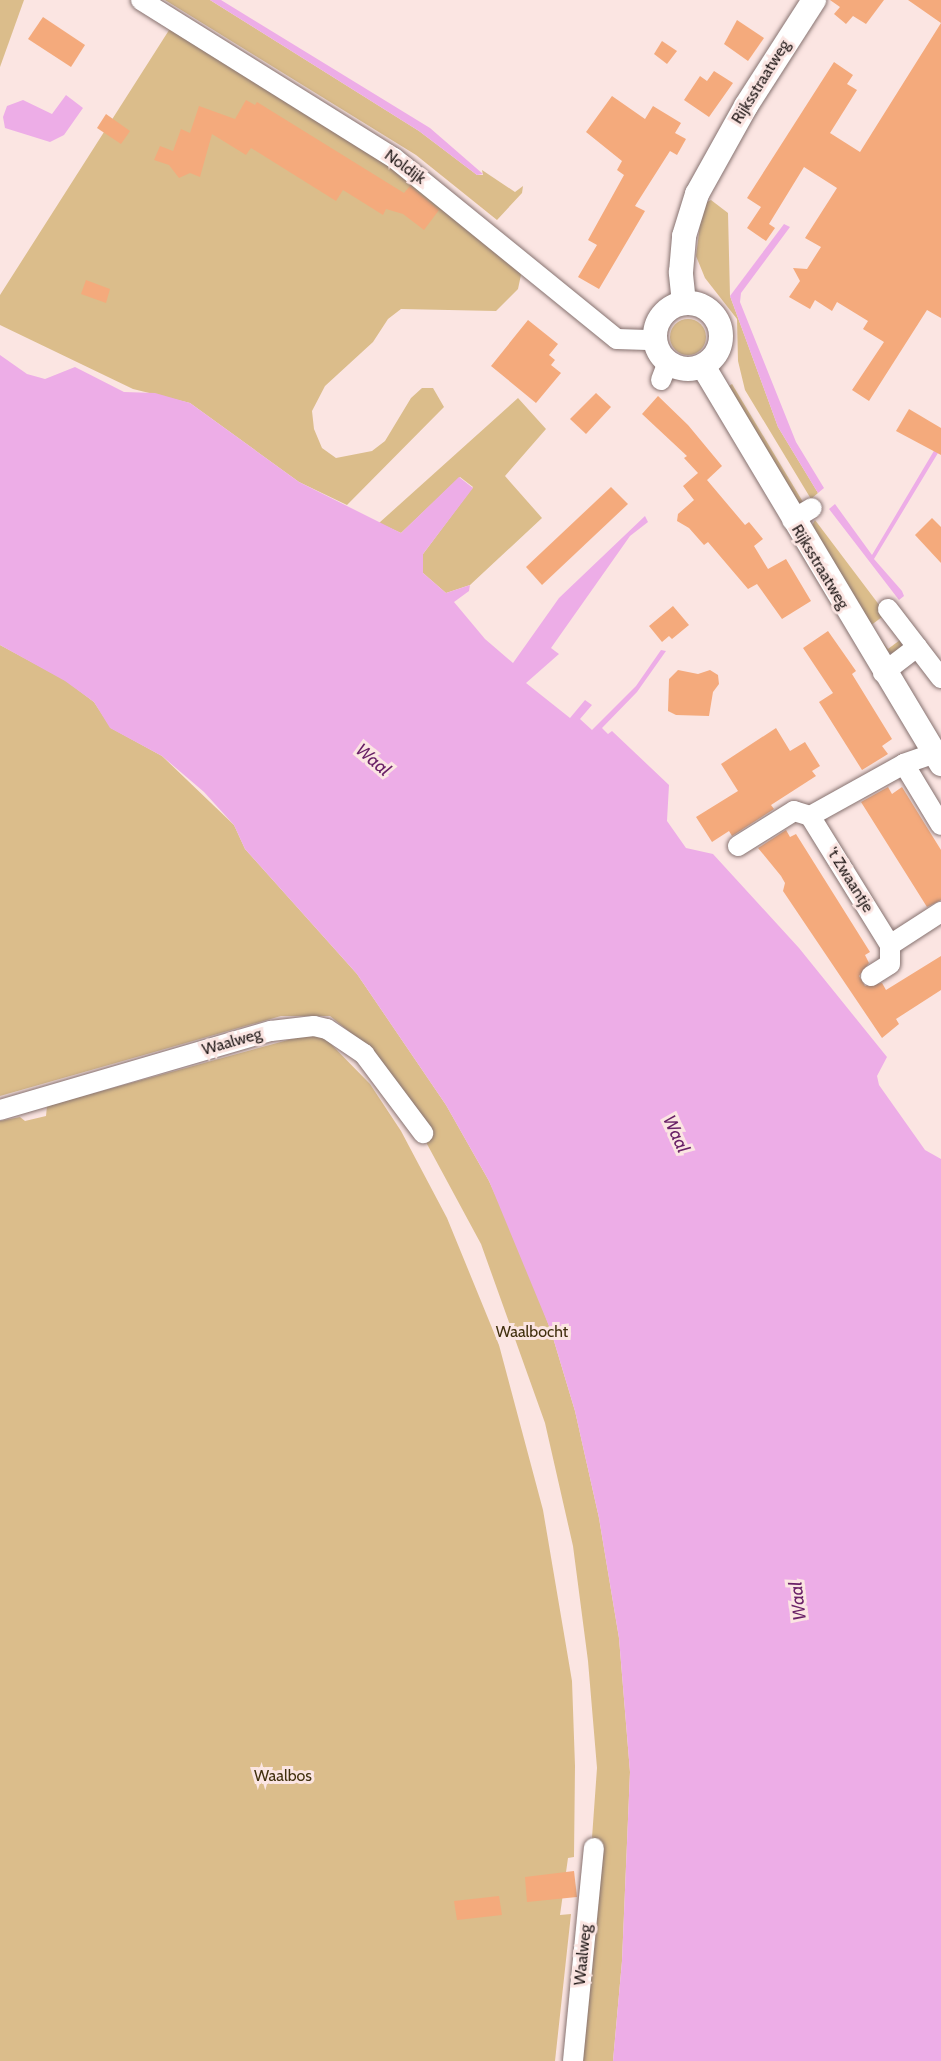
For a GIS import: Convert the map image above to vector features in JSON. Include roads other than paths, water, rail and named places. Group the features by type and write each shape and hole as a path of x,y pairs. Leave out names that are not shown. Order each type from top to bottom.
{"street":[{"name":"Noldijk","path":"141,0 394,158 617,339 655,340"},
{"name":"Rijksstraatweg","path":"684,303 681,279 684,236 697,194 746,106 814,0"},
{"path":"684,303 703,307 720,327 720,346 703,366 664,371 655,340 662,316 684,303"},
{"name":"Rijksstraatweg","path":"703,366 721,413 802,514 883,673 939,756"},
{"path":"888,609 941,678"},
{"path":"883,673 917,647"},
{"path":"738,846 794,811 810,816 904,764 939,756"},
{"path":"904,764 941,825"},
{"name":"'t Zwaantje","path":"810,816 890,945"},
{"path":"871,976 890,964 890,945 941,912"},
{"name":"Waalweg","path":"0,1110 271,1031 314,1026 327,1029 364,1054 423,1133"},
{"name":"Waalweg","path":"573,2061 594,1848"}],"water":[{"path":"210,0 221,0 430,128 483,174 477,175 419,131"},
{"path":"66,95 83,108 64,135 50,142 5,128 3,117 7,106 23,100 52,114"},
{"path":"784,224 790,227 741,293 740,302 796,442 824,488 818,493 778,427 730,296"},
{"name":"Waal","path":"0,355 27,374 45,379 75,367 124,392 155,393 190,403 299,482 401,533 459,477 473,488 423,554 423,573 446,593 470,585 469,591 454,602 485,639 513,663 559,598 645,516 648,522 630,536 551,648 559,654 526,683 570,718 585,700 592,705 580,719 592,730 636,686 661,650 666,651 637,692 602,728 608,734 612,731 669,785 667,821 686,848 713,854 799,948 887,1057 877,1076 879,1085 925,1150 941,1159 941,2061 613,2061 622,1961 630,1772 619,1638 599,1518 575,1411 551,1331 489,1181 446,1105 357,974 245,849 234,825 204,792 162,756 110,728 94,702 65,681 0,645"},
{"path":"941,439 941,448 874,559 902,591 904,596 899,600 829,509 835,504 872,555"}],"park label":[{"name":"Waalbocht","path":"532,1332"},
{"name":"Waalbos","path":"283,1776"}]}
